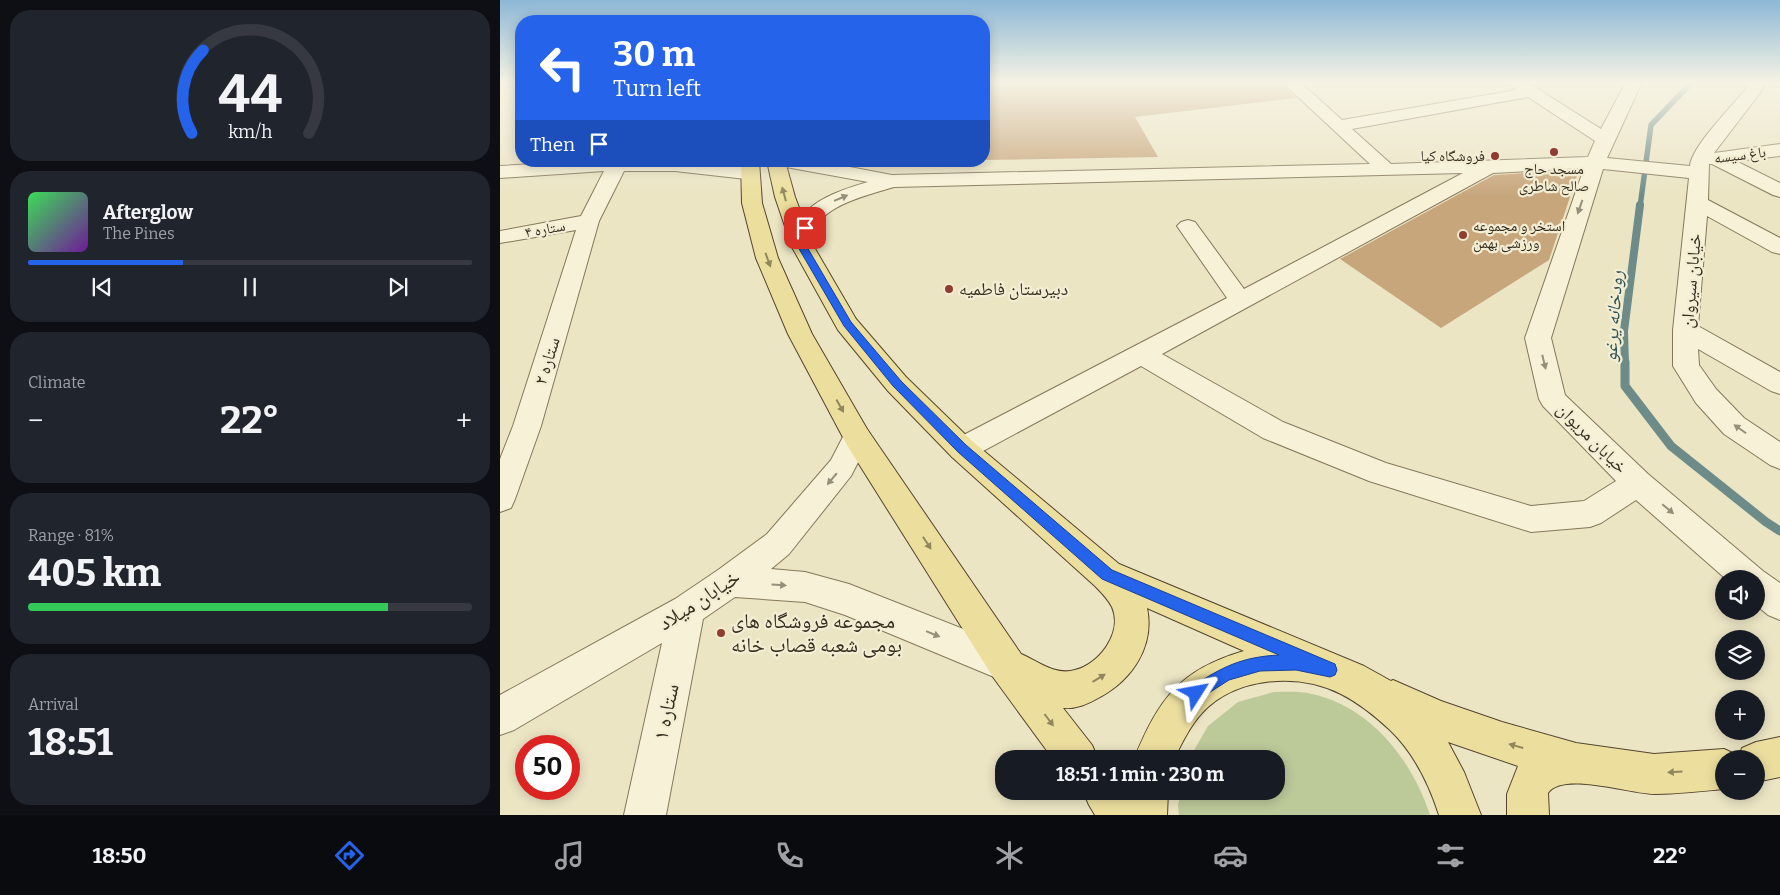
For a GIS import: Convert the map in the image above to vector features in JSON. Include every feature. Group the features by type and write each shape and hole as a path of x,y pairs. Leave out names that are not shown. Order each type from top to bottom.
{"main road":[{"path":"778,167 785,197 803,247 847,324 897,384 962,449 1107,574 1123,593 1130,610 1132,628 1126,650 1112,669 1094,681 1076,689 1050,687 1029,679 1006,664"},
{"path":"747,172 752,203 767,258 800,334 858,438 1006,664 1071,750"},
{"path":"1107,574 1346,677 1437,719 1502,742 1576,763 1654,774 1715,770"},
{"path":"1158,750 1171,722 1196,693 1226,674 1260,663 1296,662 1346,677 1396,710 1425,742 1449,782 1460,815"},
{"path":"1765,760 1780,757"},
{"path":"1528,815 1525,804 1532,780 1547,768 1576,763"},
{"path":"1110,800 1121,815"},
{"path":"1146,815 1147,800"}],"street":[{"path":"1331,120 1386,169"},
{"path":"1338,126 1372,120"},
{"path":"1564,120 1600,150"},
{"name":"خیابان مریوان","path":"1615,120 1600,150 1538,338 1553,399 1637,483 1739,570"},
{"path":"1704,163 1715,137 1729,120"},
{"path":"818,167 892,181 1490,167 1600,150 1704,163 1780,191"},
{"name":"باغ سیسه","path":"1704,163 1780,150"},
{"name":"خیابان سیروان","path":"1704,163 1685,330 1686,366 1706,396 1734,426 1780,457"},
{"path":"500,172 584,167"},
{"name":"ستاره ۲","path":"500,499 527,426 590,221 616,167"},
{"path":"696,167 747,172"},
{"path":"962,449 1143,355 1240,300 1490,167"},
{"path":"803,247 805,228 816,214 833,202 892,181"},
{"path":"1698,203 1780,247"},
{"name":"ستاره ۴","path":"500,237 590,221"},
{"path":"1188,226 1240,300"},
{"path":"1685,330 1780,384"},
{"path":"1143,355 1273,430 1380,473 1531,519 1590,514 1637,483"},
{"name":"خیابان میلاد","path":"500,716 687,610 730,581 778,544 841,468 858,438"},
{"path":"730,581 806,587 849,600 1006,664"},
{"path":"1765,592 1780,604"},
{"name":"ستاره ۱","path":"645,815 687,610"}],"green space":[{"path":"1274,692 1307,693 1333,701 1353,711 1371,723 1400,756 1412,775 1430,815 1179,815 1179,800 1285,800 1285,750 1194,750 1208,726 1238,702"}],"building":[{"path":"990,120 1137,120 1158,157 990,160"},
{"name":"استخر و مجموعه ورزشی بهمن","path":"1579,170 1549,260 1441,328 1340,259 1494,175"}],"waterway":[{"name":"رودخانه یرغو","path":"1640,207 1651,125 1656,120"},
{"name":"رودخانه یرغو","path":"1625,364 1624,331 1640,205"},
{"name":"رودخانه یرغو","path":"1625,364 1625,386 1671,446 1766,522 1780,531"}],"place":[{"name":"مسجد حاج صالح شاطری","path":"1554,152"},
{"name":"فروشگاه کیا","path":"1495,156"},
{"name":"استخر و مجموعه ورزشی بهمن","path":"1463,235"},
{"name":"دبیرستان فاطمیه","path":"949,289"},
{"name":"مجموعه فروشگاه های بومی شعبه قصاب خانه","path":"721,633"}],"route":[{"path":"805,228 803,247 847,324 897,384 962,449 1107,574 1330,670 1296,662 1260,663 1226,674 1196,693"}]}
